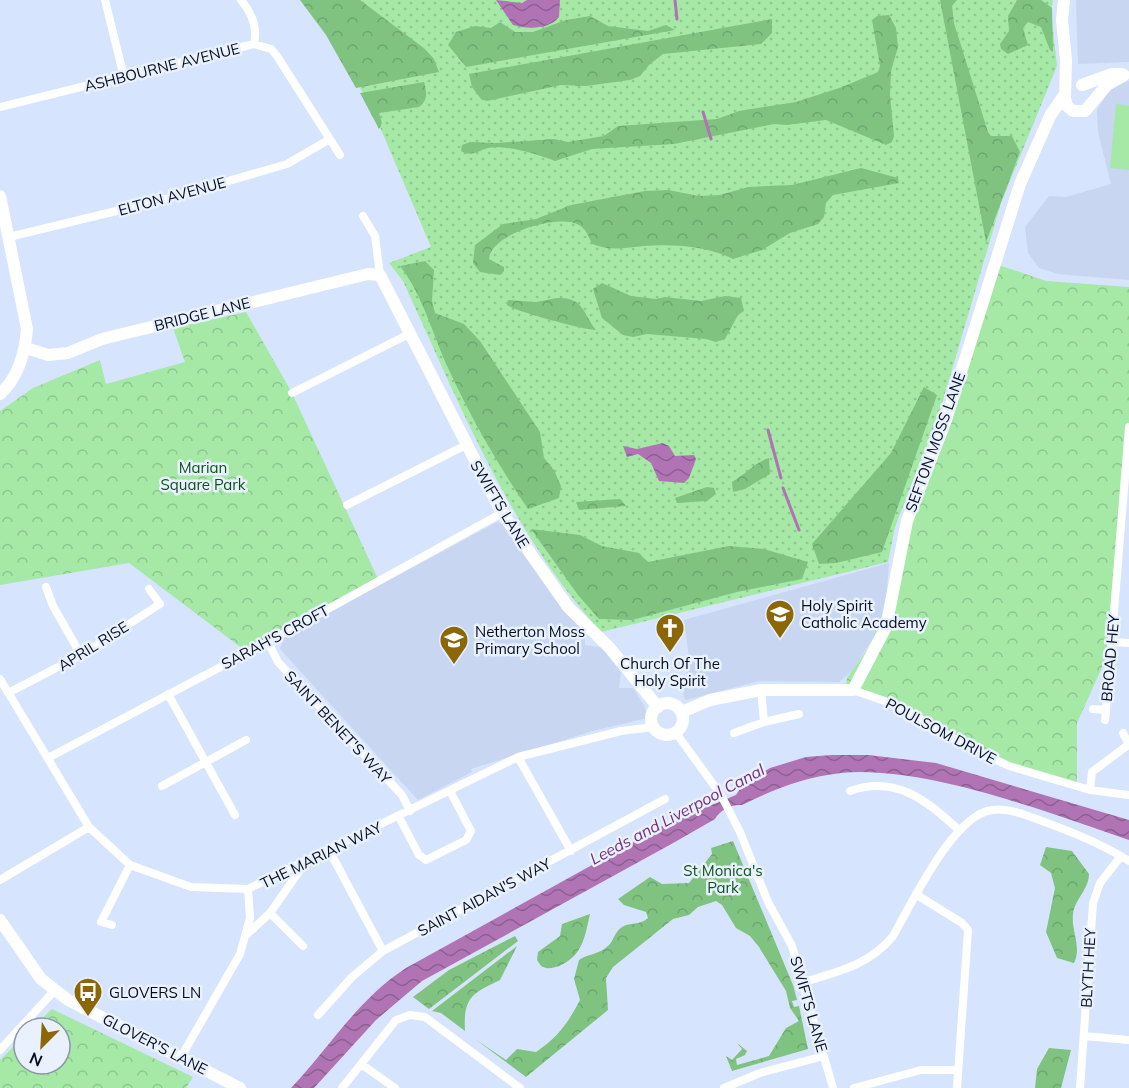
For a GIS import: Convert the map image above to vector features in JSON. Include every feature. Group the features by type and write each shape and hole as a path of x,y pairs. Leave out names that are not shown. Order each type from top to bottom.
{"street":[{"path":"105,0 124,77"},
{"path":"241,0 254,22 257,33 254,44"},
{"path":"1064,0 1062,31 1066,60 1065,102 1072,111"},
{"name":"ASHBOURNE AVENUE","path":"0,107 254,44 271,49 277,56 340,155"},
{"path":"1066,60 1082,85 1090,90 1092,103"},
{"path":"1065,94 1070,87 1112,74 1127,74"},
{"path":"1047,126 1072,111 1085,111 1107,86 1127,74"},
{"name":"SEFTON MOSS LANE","path":"853,690 886,627 907,521 946,420 1020,184 1050,116 1065,94"},
{"name":"ELTON AVENUE","path":"9,237 170,198 287,164 330,140"},
{"path":"0,196 27,329 26,348 11,385 0,394"},
{"path":"363,216 375,236 380,275"},
{"name":"BRIDGE LANE","path":"26,348 48,355 68,353 102,339 186,318 368,274 380,275"},
{"name":"SWIFTS LANE","path":"380,275 502,513 568,607 609,647 658,707"},
{"path":"292,393 409,334"},
{"name":"BROAD HEY","path":"1093,709 1105,715 1111,642 1125,532 1129,427"},
{"path":"347,505 466,445"},
{"name":"SARAH'S CROFT","path":"48,758 268,642 502,513"},
{"path":"46,587 53,606 81,655"},
{"name":"APRIL RISE","path":"8,693 81,655 160,604 149,589"},
{"name":"SAINT BENET'S WAY","path":"268,642 278,662 402,795 410,812"},
{"path":"1111,642 1129,644"},
{"name":"THE MARIAN WAY","path":"0,679 89,827 130,865 191,887 248,890 330,852 518,757 621,730 653,727"},
{"path":"761,690 764,722"},
{"name":"POULSOM DRIVE","path":"682,712 710,700 761,690 853,690 899,706 957,741 1009,766 1090,790 1129,795"},
{"path":"168,694 235,815"},
{"path":"671,704 682,712 683,721 676,733 661,734 653,727 651,718 658,707 671,704"},
{"path":"734,733 764,722 799,714"},
{"name":"SWIFTS LANE","path":"676,733 721,795 733,817 768,902 792,946 833,1088"},
{"path":"1090,790 1092,772 1128,745 1123,733"},
{"path":"162,786 246,740"},
{"path":"518,757 572,851"},
{"path":"850,791 869,785 893,787 933,806 959,830"},
{"path":"399,817 420,855 426,860 466,840 471,831 450,791"},
{"name":"SAINT AIDAN'S WAY","path":"318,1015 352,977 383,951 665,799"},
{"path":"804,982 854,966 871,957 892,936 951,838 980,813 994,809 1029,817 1088,839 1125,858"},
{"path":"0,880 89,827"},
{"path":"330,852 383,951"},
{"name":"BLYTH HEY","path":"1080,1088 1093,903 1100,883 1125,858"},
{"path":"245,936 270,913 287,893 305,863"},
{"path":"112,925 101,922 130,865"},
{"path":"181,1057 240,954 250,918 248,890"},
{"path":"917,895 962,922 968,930 957,1088"},
{"path":"270,913 303,946"},
{"name":"GLOVER'S LANE","path":"0,920 28,962 55,990 240,1088"},
{"path":"0,1050 55,990"},
{"path":"342,1088 396,1020 410,1015 425,1017 520,1088"},
{"path":"1084,1036 1129,1040"},
{"path":"724,1088 760,1073 824,1056"},
{"path":"361,1064 395,1088"},
{"path":"854,1088 921,1070 958,1070"}],"shaded area":[{"path":"1076,0 1129,0 1129,62 1078,64"},
{"path":"1129,81 1129,280 1058,274 1039,268 1028,253 1025,227 1049,196 1066,197 1111,184 1098,132 1097,110 1110,89"},
{"name":"Netherton Moss Primary School","path":"497,522 506,525 560,604 585,632 585,645 600,647 621,672 619,688 633,688 644,705 648,718 596,730 471,769 472,772 418,800 280,649 284,637"},
{"name":"Holy Spirit Catholic Academy","path":"889,563 886,603 878,631 852,671 839,682 759,681 686,700 683,696 689,658 684,620"}],"green space":[{"path":"300,0 360,0 425,49 434,59 439,72 356,88 326,35"},
{"path":"306,0 1053,0 1051,12 1057,66 1001,203 939,414 895,527 888,562 601,632 569,593 513,509 466,419 403,281 389,263 431,247 371,106"},
{"path":"940,0 957,0 952,6 954,23 988,132 991,136 1012,136 1020,152 986,242"},
{"path":"1017,0 1041,0 1052,8 1053,52 1050,50 1041,27 1028,22 1023,28 1028,45 1008,54 1001,49 1000,44 1009,31 1008,16"},
{"path":"889,15 896,28 898,47 891,71 890,95 894,136 892,142 886,145 826,120 787,125 774,124 674,144 592,149 555,161 532,153 495,147 471,153 461,151 462,145 470,142 497,143 554,139 568,142 604,136 618,126 717,119 739,111 796,102 878,72 880,66 872,20 877,16"},
{"path":"590,16 608,26 648,31 666,25 675,30 466,67 448,45 456,32 475,26 491,28 500,22 515,32 533,32 566,20"},
{"path":"772,19 772,33 761,44 663,54 640,76 630,80 586,86 561,85 487,101 481,99 472,87 469,74"},
{"path":"424,82 426,96 424,102 419,107 379,113 382,123 379,129 360,93"},
{"path":"1116,104 1129,106 1129,170 1110,168"},
{"path":"861,168 898,178 899,183 833,195 826,203 824,217 818,224 790,233 762,250 733,259 712,251 678,246 605,248 592,244 586,231 579,225 557,222 527,228 501,241 492,250 489,259 504,267 500,275 480,272 473,263 475,245 503,224 536,219 571,205 645,191 668,190 699,196 720,195 748,187 792,185"},
{"path":"425,261 434,270 432,301 435,313 464,324 480,341 540,432 544,458 554,470 561,486 559,498 528,509 486,441 449,370 415,290 400,266"},
{"path":"990,262 1046,281 1129,287 1129,427 1111,647 1077,723 1077,787 1037,775 846,686 847,678 871,644 887,601"},
{"path":"602,283 631,296 656,299 665,297 701,301 725,296 741,298 744,311 738,315 725,339 716,342 706,339 647,334 633,337 623,335 602,318 593,289"},
{"path":"557,298 572,300 581,306 596,330 550,320 507,305 508,300 536,302"},
{"name":"Marian Square Park","path":"246,312 292,393 379,581 247,652 129,563 0,585 0,411 33,388 100,360 106,384 185,362 173,328"},
{"path":"924,387 937,395 882,552 836,563 819,564 812,544 891,453"},
{"path":"769,458 770,474 745,489 733,492 732,482"},
{"path":"707,487 714,488 716,494 707,501 677,503 675,498"},
{"path":"620,499 626,506 579,510 576,502"},
{"path":"531,529 580,535 602,546 639,553 648,562 729,546 764,549 808,562 802,579 737,592 632,620 599,619 578,595"},
{"name":"St Monica's Park","path":"733,841 793,985 797,1000 792,1001 794,1007 799,1006 808,1049 732,1071 726,1056 732,1060 742,1049 737,1043 747,1051 745,1055 736,1059 737,1065 769,1056 786,1028 799,1021 790,1008 786,991 759,947 750,936 736,928 722,905 716,901 698,907 689,915 673,919 613,967 606,978 608,1010 526,1077 475,1039 506,1060 517,1049 536,1052 544,1046 562,1029 580,1000 574,979 579,960 604,949 622,927 648,918 646,912 624,905 618,899 650,877 662,884 689,883 712,854 711,848"},
{"path":"1046,847 1072,851 1089,874 1087,884 1073,914 1077,945 1074,963 1057,958 1046,932 1055,888 1051,873 1040,865"},
{"path":"590,914 582,945 573,957 559,966 548,968 541,966 537,960 538,952 560,936 562,924"},
{"path":"515,936 518,941 429,1009 413,997 449,970"},
{"path":"517,946 500,980 477,993 468,1003 465,1031 441,1013 432,1011"},
{"path":"52,1009 67,1016 45,1016"},
{"path":"72,1019 193,1077 186,1088 0,1088 0,1060 12,1048 12,1076 72,1076"},
{"path":"1049,1048 1071,1050 1061,1088 1035,1088 1037,1069"}],"water":[{"path":"496,0 522,3 527,0 560,0 559,17 544,26 531,28 513,25"},
{"path":"663,443 669,446 675,456 694,455 696,459 689,478 684,483 659,481 651,463 638,454 627,457 623,446 637,449"},
{"path":"868,755 936,763 1129,820 1129,840 986,793 910,776 874,772 841,773 802,781 742,805 726,808 715,819 675,842 422,981 376,1020 314,1088 291,1088 373,994 406,968 668,823 736,795 744,783 770,768 806,757"}],"waterway":[{"path":"675,0 677,19"},
{"path":"703,112 711,139"},
{"path":"768,430 781,478"},
{"path":"783,488 799,530"}],"place":[{"name":"Holy Spirit Catholic Academy","path":"780,640"},
{"name":"Church Of The Holy Spirit","path":"670,654"},
{"name":"Netherton Moss Primary School","path":"454,666"},
{"name":"GLOVERS LN","path":"88,1018"}],"water label":[{"name":"Leeds and Liverpool Canal","path":"677,814"}]}
